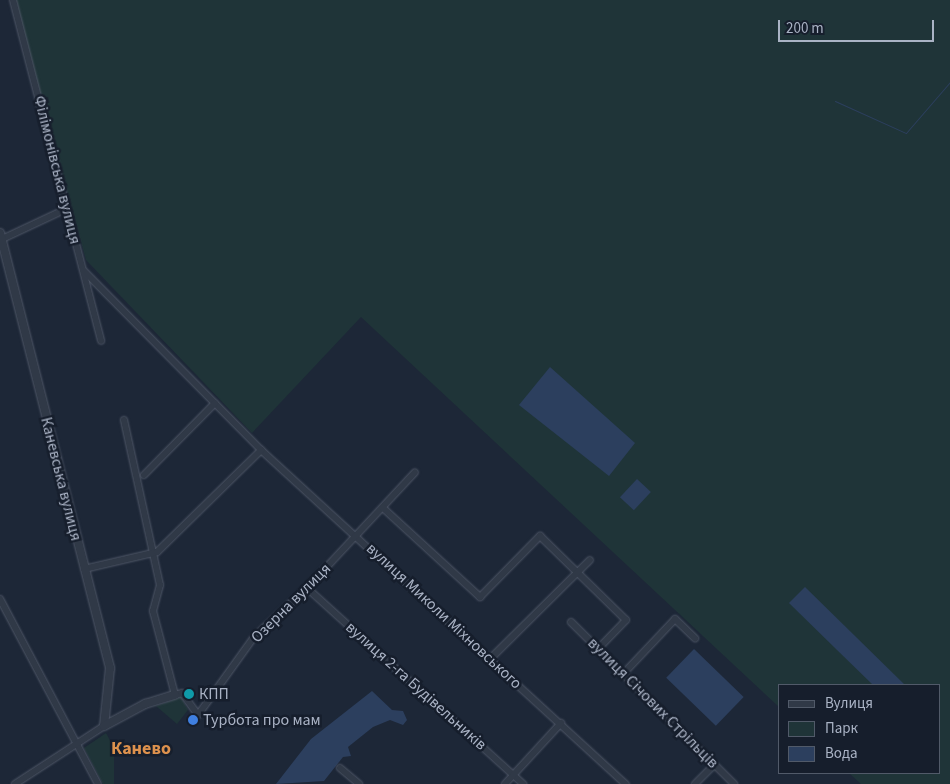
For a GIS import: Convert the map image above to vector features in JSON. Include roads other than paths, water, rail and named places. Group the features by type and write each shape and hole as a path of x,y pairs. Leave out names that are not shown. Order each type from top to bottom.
{"street":[{"name":"Філімонівська вулиця","path":"13,0 101,340"},
{"path":"0,237 66,209"},
{"name":"Каневська вулиця","path":"0,237 110,668 104,726"},
{"name":"вулиця Миколи Міхновського","path":"84,271 261,450 358,536 626,784"},
{"path":"144,475 215,403"},
{"path":"15,784 104,726 145,704 176,695 153,610 160,585 124,420"},
{"path":"84,569 153,553 261,450"},
{"name":"Озерна вулиця","path":"176,695 182,693 198,715 254,637 308,588 415,472"},
{"path":"383,508 480,597 540,536 626,620 598,649"},
{"path":"491,658 590,560"},
{"name":"вулиця 2-га Будівельників","path":"308,588 523,784"},
{"path":"0,599 79,742 98,784"},
{"path":"624,673 675,619 695,638"},
{"name":"вулиця Січових Стрільців","path":"572,622 734,784"},
{"path":"505,784 561,723"},
{"path":"695,784 714,765"},
{"path":"340,768 358,784"}],"water":[{"path":"550,367 635,443 609,476 519,405"},
{"path":"637,479 651,492 634,510 620,497"},
{"path":"805,587 904,684 872,684 789,603"},
{"path":"694,649 744,697 716,726 666,678"},
{"path":"372,691 392,710 403,711 407,720 403,725 390,720 373,727 348,747 351,756 343,757 324,781 276,784 311,739"}],"waterway":[{"path":"835,101 906,133 950,82"}],"place":[{"name":"КПП","path":"189,694"},
{"name":"Турбота про мам","path":"193,720"}],"district":[{"name":"Канево","path":"141,749"}]}
